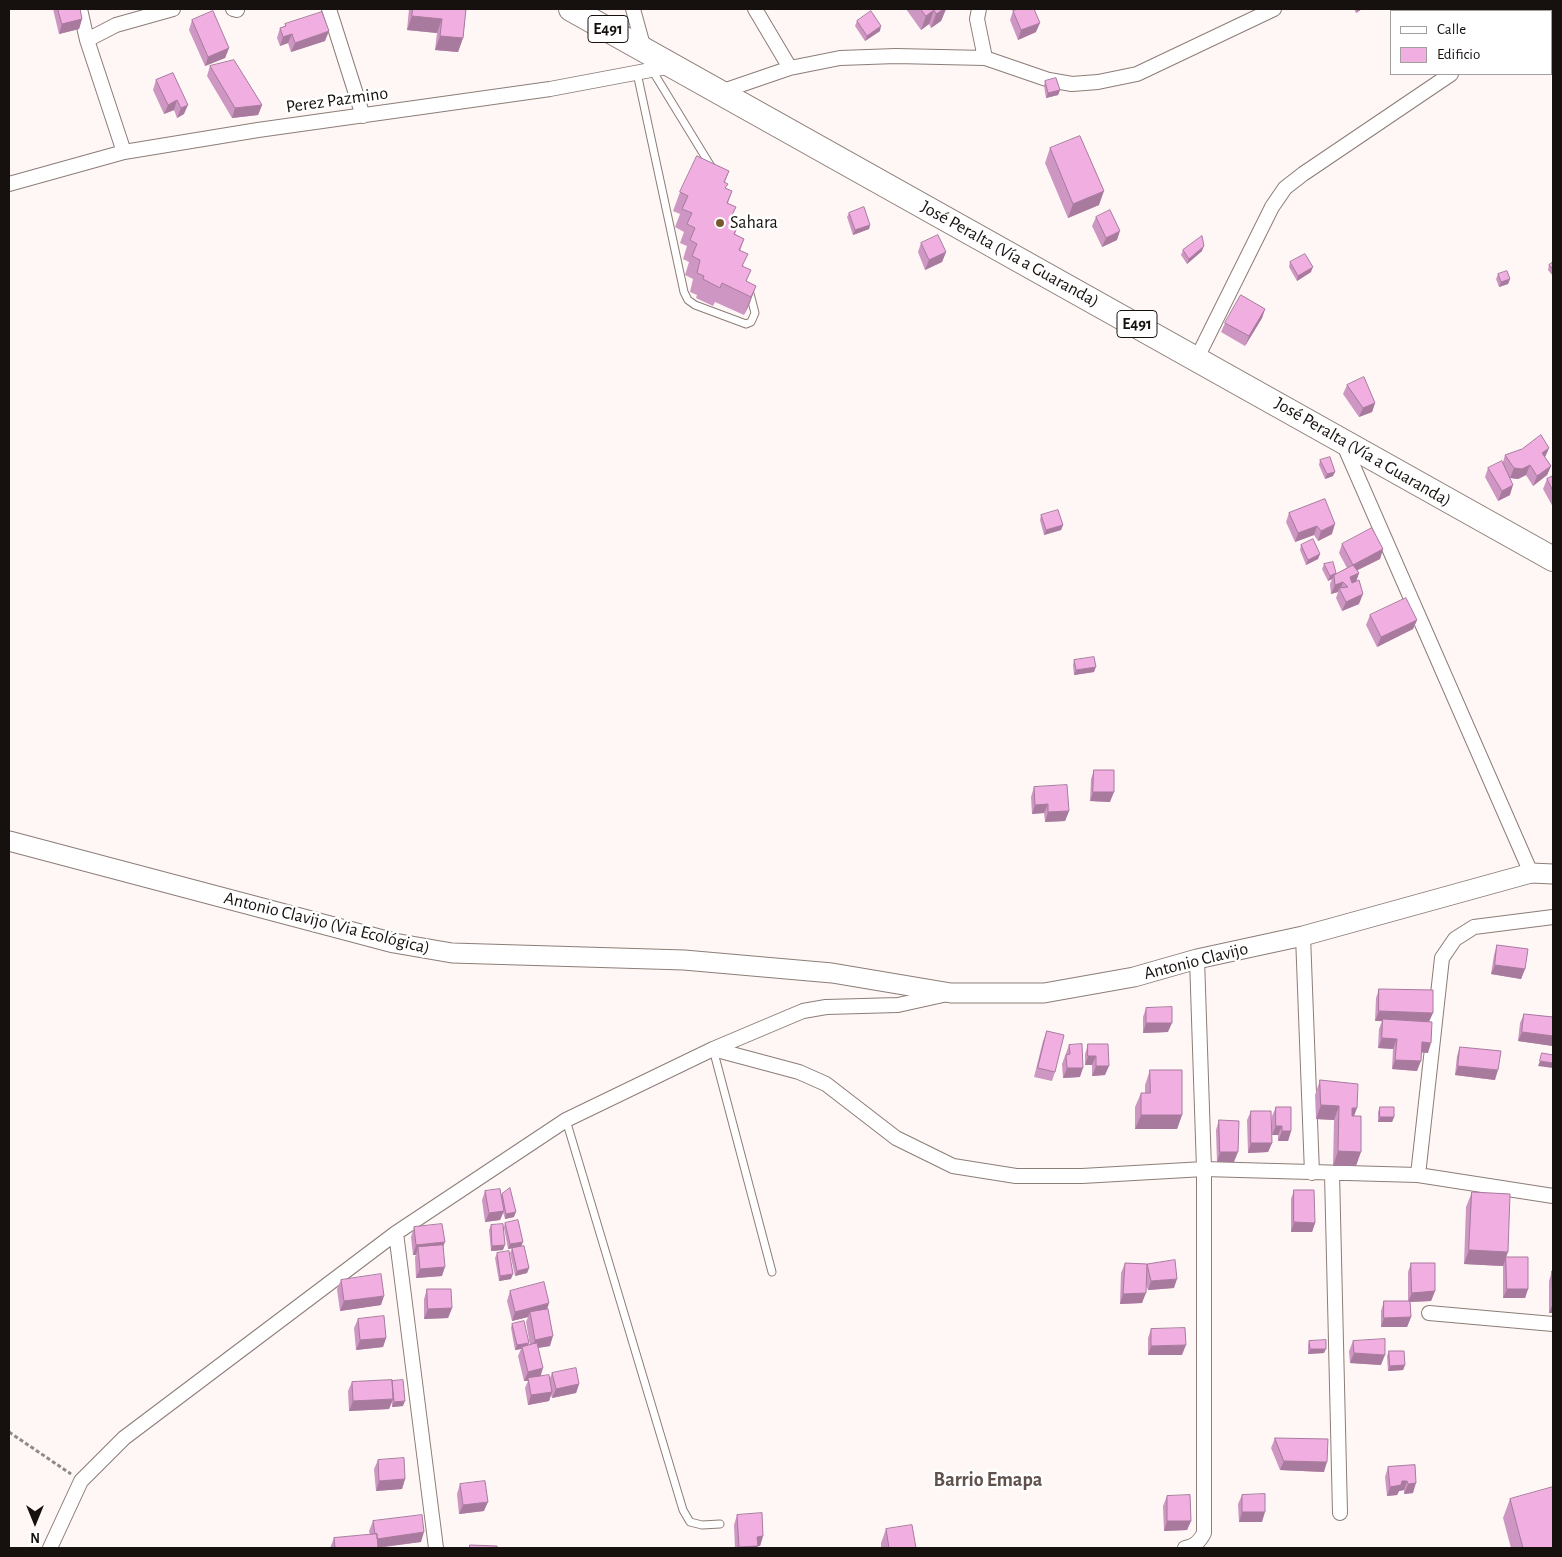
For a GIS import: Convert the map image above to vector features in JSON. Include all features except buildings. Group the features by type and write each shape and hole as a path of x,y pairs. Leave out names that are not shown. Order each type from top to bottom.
{"highway":[{"name":"José Peralta (Vía a Guaranda)","path":"571,9 656,62 720,92 1553,559"}],"main road":[{"name":"Antonio Clavijo (Via Ecológica)","path":"9,841 394,943 433,950 452,953 684,960 832,973"},
{"name":"Antonio Clavijo","path":"832,973 951,993 1044,993 1134,977 1197,959 1303,936 1531,873 1553,874"}],"street":[{"path":"80,9 87,40 124,152"},
{"path":"87,40 116,25 173,9"},
{"path":"329,9 363,116"},
{"path":"633,9 656,62"},
{"path":"755,9 790,68"},
{"path":"979,9 978,19 985,58"},
{"path":"720,92 790,68 840,58 868,57 985,58 1049,80 1072,84 1098,82 1137,74 1274,9"},
{"name":"Perez Pazmino","path":"9,184 124,152 550,89 637,73 656,62"},
{"path":"1197,358 1272,207 1285,188 1450,75"},
{"path":"1342,439 1531,873"},
{"path":"1418,1175 1442,958 1455,939 1474,927 1553,917"},
{"path":"1303,936 1312,1173"},
{"path":"1185,1548 1191,1548 1200,1542 1204,1533 1204,1169 1197,959"},
{"path":"50,1548 82,1481 124,1438 396,1233 566,1120 713,1049 814,1008 898,1005 951,993"},
{"path":"713,1049 799,1072 826,1084 896,1138 953,1166 1016,1176 1082,1176 1204,1169 1418,1175 1553,1196"},
{"path":"1332,1173 1340,1513"},
{"path":"396,1233 436,1548"},
{"path":"1429,1313 1553,1324"}],"lane":[{"path":"656,62 719,178"},
{"path":"637,73 684,292 694,305 746,324 751,322 755,313 748,284"},
{"path":"713,1049 772,1272"},
{"path":"566,1120 683,1510 690,1522 702,1525 720,1524"}],"path":[{"path":"9,1432 82,1481"}],"place":[{"name":"Sahara","path":"720,223"}],"district":[{"name":"Barrio Emapa","path":"988,1480"}]}
